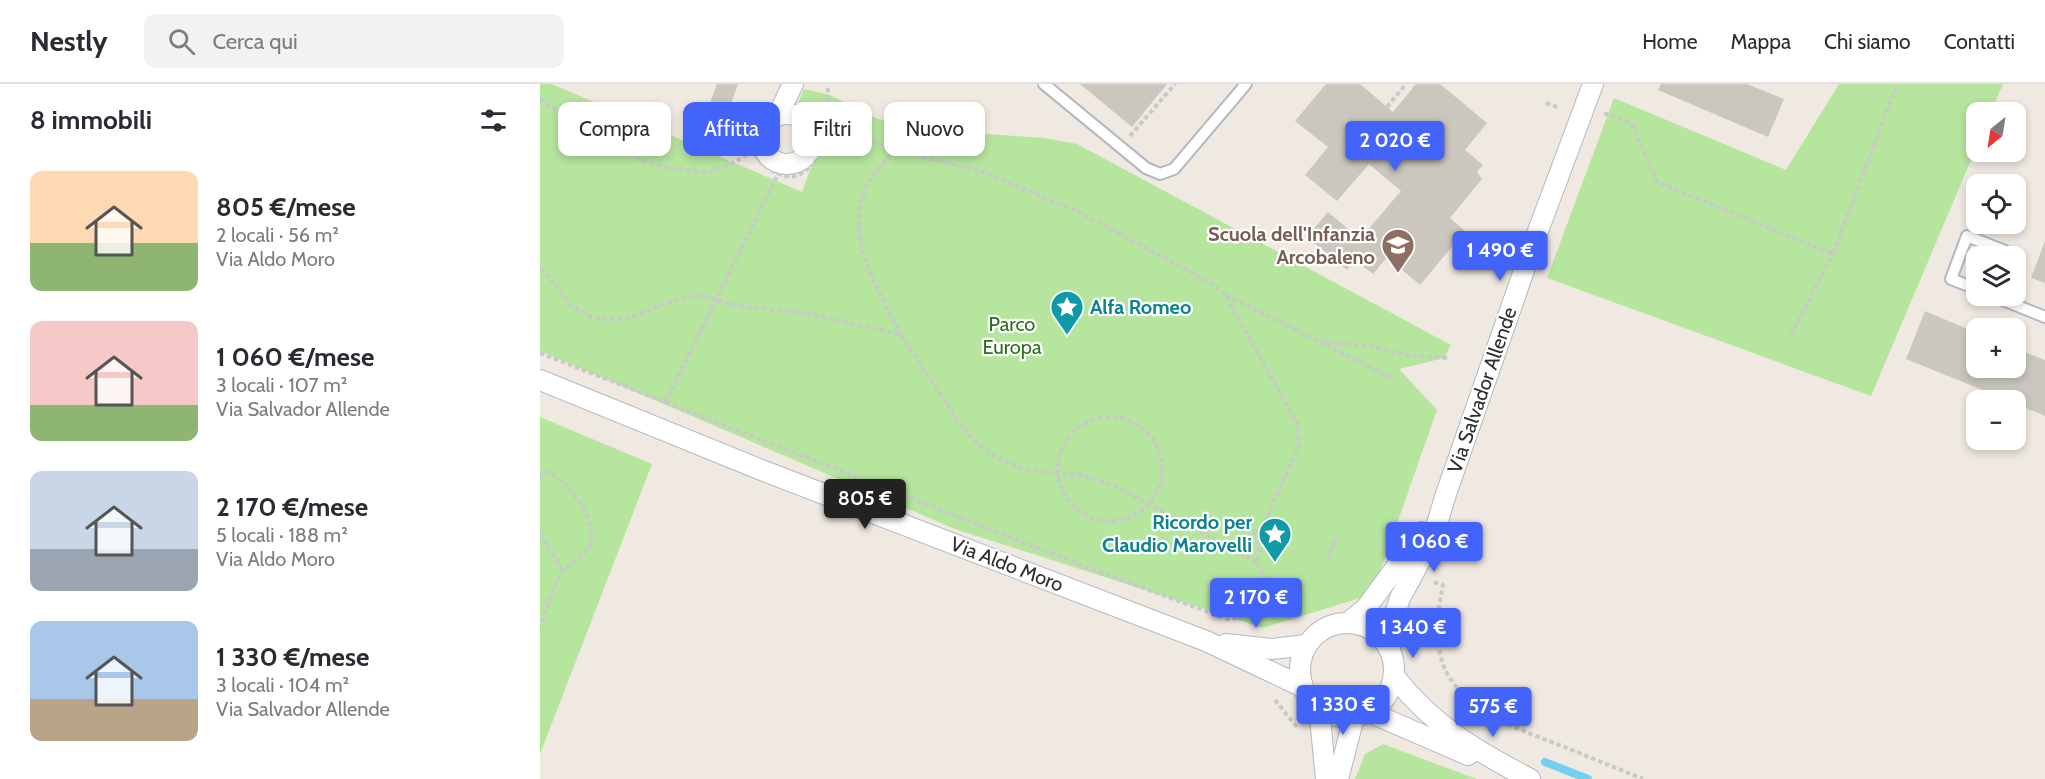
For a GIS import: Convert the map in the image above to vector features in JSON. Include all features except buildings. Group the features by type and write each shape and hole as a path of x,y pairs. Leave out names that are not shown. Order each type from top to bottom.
{"street":[{"path":"780,111 793,84"},
{"name":"Via Salvador Allende","path":"1390,648 1392,623 1412,573 1432,537 1587,86"},
{"name":"Via Aldo Moro","path":"540,380 764,471 1206,641 1303,687"},
{"name":"Via Salvador Allende","path":"1348,622 1366,608 1408,552 1446,494"},
{"path":"1348,622 1361,624 1373,630 1390,648 1395,666 1394,676 1386,697 1362,714 1342,717 1319,708 1307,695 1303,687 1300,666 1306,645 1314,636 1324,628 1348,622"},
{"name":"Via Aldo Moro","path":"1206,641 1272,649 1306,645"},
{"path":"1394,676 1413,700 1452,734 1528,779"},
{"path":"1319,708 1326,779"},
{"path":"1338,779 1362,714"},
{"path":"1362,714 1528,779"}],"lane":[{"path":"1044,84 1146,168 1160,174 1174,169 1246,84"},
{"path":"1966,285 1951,279 1967,236 1992,246"},
{"path":"2018,306 2045,317"}],"path":[{"path":"1120,147 1175,84"},
{"path":"1387,106 1406,84"},
{"path":"1791,335 1833,254 1897,84"},
{"path":"827,102 828,88"},
{"path":"540,99 616,150 640,160 670,168 712,171 727,166 753,151 762,163 778,174 786,176 804,171 811,166 817,156"},
{"path":"1546,103 1562,109"},
{"path":"1600,112 1632,124 1657,183 1833,254"},
{"path":"890,156 877,169 869,182 859,208 860,244 901,335 965,431 980,446 1011,465 1058,474 1082,475 1111,484 1257,562"},
{"path":"920,156 983,172 1079,212 1211,283 1224,293 1394,379"},
{"path":"665,403 778,174"},
{"path":"540,267 572,306 592,317 625,319 683,297 702,296 739,306 810,314 901,335"},
{"path":"540,353 1089,568 1230,620 1255,612 1263,605 1269,590 1257,562 1261,530 1299,446 1297,423 1224,293"},
{"path":"1321,342 1370,346 1410,356 1450,358"},
{"path":"1109,417 1126,419 1141,427 1153,439 1161,455 1163,472 1159,489 1150,504 1139,514 1125,520 1109,522 1094,520 1080,513 1061,489 1058,474 1059,457 1065,441 1077,428 1092,420 1109,417"},
{"path":"540,626 562,573 572,562 581,558 592,540 592,530 587,516 568,488 557,476 548,471 541,475"},
{"path":"1224,543 1241,542 1261,530"},
{"path":"540,534 547,549 559,559 562,573"},
{"path":"1328,559 1336,535"},
{"path":"1412,573 1443,585 1439,605 1438,646 1447,673 1461,694 1496,718 1643,779"},
{"path":"1274,699 1297,724 1300,733"}],"green space":[{"name":"Parco Europa","path":"540,84 552,84 594,102 558,102 558,156 671,156 671,135 683,141 683,156 719,156 802,192 815,156 872,156 872,116 884,120 884,156 985,156 985,134 1044,138 1077,144 1451,345 1444,358 1399,369 1437,410 1370,595 1263,628 955,529 540,351"},
{"path":"1839,84 2003,84 1995,102 1966,102 1966,162 1970,162 1871,396 1547,278 1614,98 1786,170"},
{"name":"Parco Europa","path":"804,89 830,95 844,102 798,102"},
{"path":"540,417 652,464 540,754"},
{"path":"1383,744 1477,779 1355,779 1365,754"}],"waterway":[{"path":"1545,762 1588,779"}],"place":[{"name":"Scuola dell'Infanzia Arcobaleno","path":"1398,274"},
{"name":"Alfa Romeo","path":"1067,336"},
{"name":"Ricordo per Claudio Marovelli","path":"1275,563"}]}
